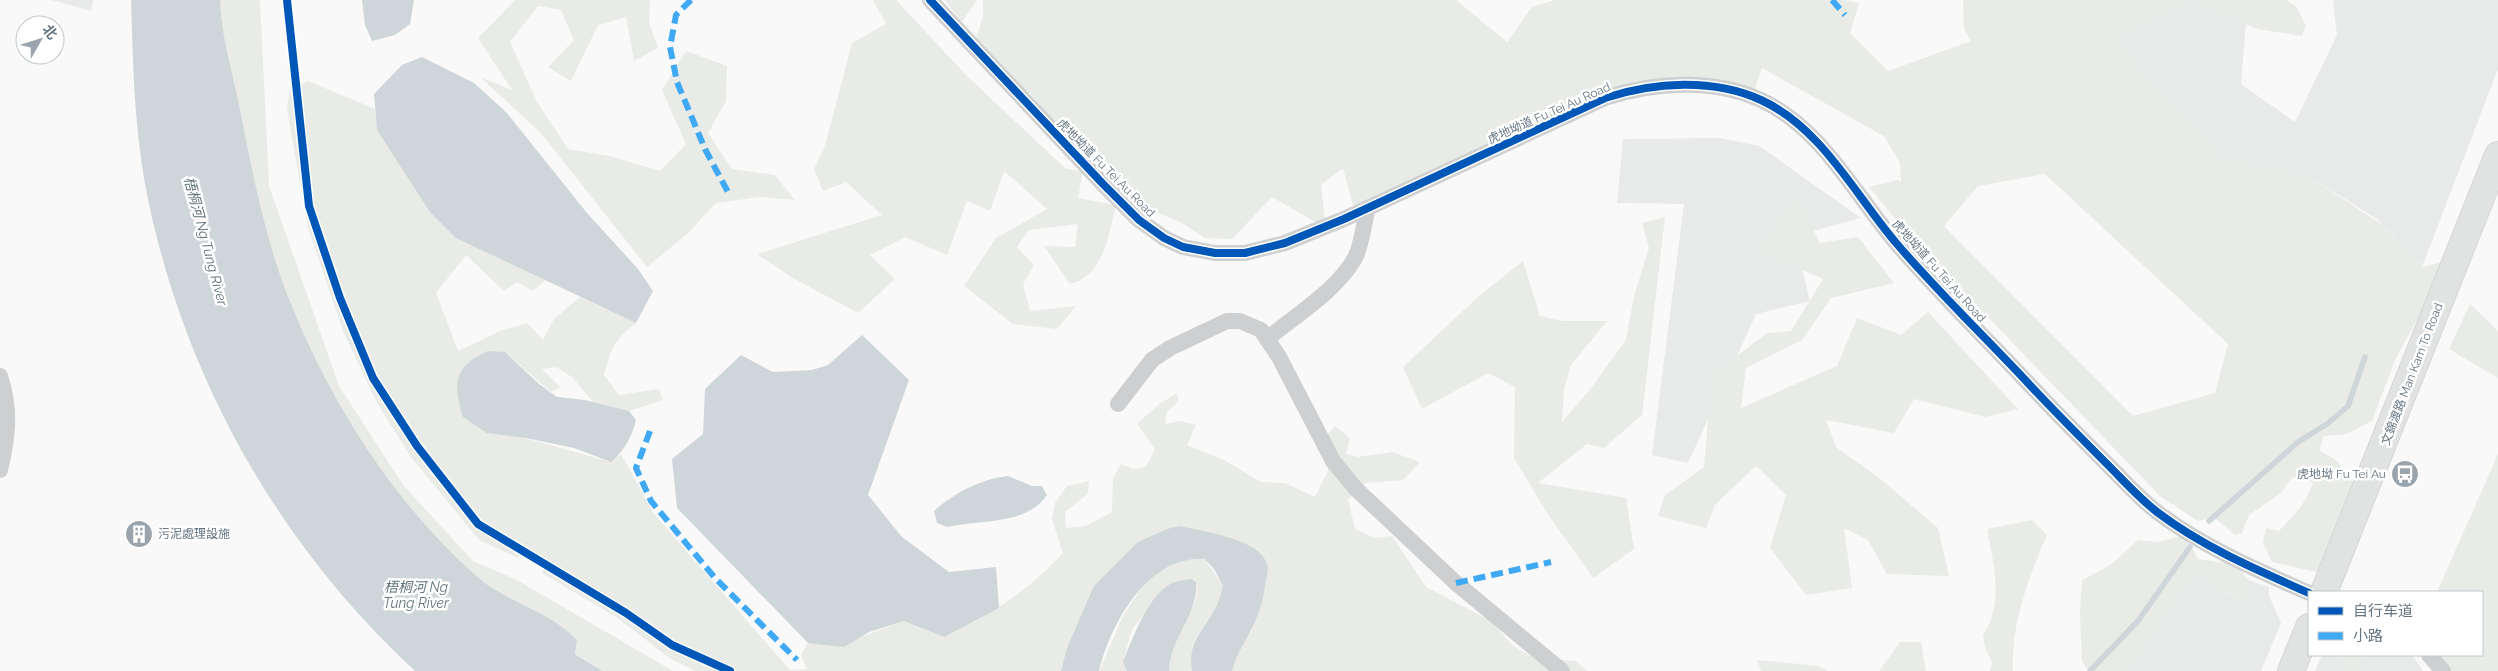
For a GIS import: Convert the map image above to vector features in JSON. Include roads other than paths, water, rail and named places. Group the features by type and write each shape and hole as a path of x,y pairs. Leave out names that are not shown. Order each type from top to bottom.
{"main road":[{"name":"文錦渡路 Man Kam To Road","path":"2326,590 2498,156"},
{"path":"2291,671 2308,630"}],"street":[{"name":"虎地坳道 Fu Tei Au Road","path":"930,0 1103,184 1150,229 1183,247 1215,253 1245,253 1263,250 1368,208 1605,98 1622,93 1678,85 1708,86 1738,92 1761,100 1798,124 1814,140 1841,171 1897,244 2064,421 2136,493 2175,524 2243,565 2326,590"},
{"path":"1267,339 1329,288 1346,271 1356,255 1368,208"},
{"path":"1118,404 1152,360 1170,348 1227,321 1240,321 1261,330 1295,386 1333,461 1356,490 1456,583 1562,671"},
{"path":"0,376 7,398 8,424 0,470"},
{"path":"2430,656 2443,671"}],"water":[{"name":"梧桐河 Ng Tung River","path":"131,0 220,0 228,55 255,184 268,234 292,306 326,380 368,450 392,484 417,516 445,546 486,584 540,613 565,629 577,640 575,654 602,671 415,671 365,621 319,567 278,510 241,449 209,386 182,321 161,253 145,184 138,138"},
{"path":"362,0 414,0 410,24 395,35 372,41 365,25"},
{"path":"422,57 474,83 506,112 587,213 638,269 653,291 636,323 456,238 430,212 377,130 374,94 402,65"},
{"path":"862,335 909,380 868,495 902,537 949,572 996,567 999,608 944,637 904,621 869,632 844,647 808,643 677,508 672,459 703,434 705,389 741,355 773,372 812,370 828,365"},
{"path":"488,351 505,352 539,384 557,397 585,400 629,411 636,420 630,438 624,448 611,462 574,448 526,438 487,433 463,417 457,385 459,377 468,363"},
{"path":"1008,476 1032,486 1042,486 1047,495 1038,505 1015,517 947,527 937,523 934,511 950,498 988,480"},
{"path":"1179,526 1242,542 1254,548 1262,555 1267,564 1268,569 1260,609 1254,625 1238,654 1232,671 1192,671 1191,660 1194,644 1216,607 1223,586 1214,569 1205,559 1185,561 1166,568 1150,580 1123,613 1105,652 1099,671 1061,671 1067,648 1094,586 1138,542 1167,529"},
{"path":"1191,579 1196,582 1196,594 1189,615 1174,647 1169,671 1127,671 1123,662 1136,630 1149,607 1156,597 1172,583"}],"waterway":[{"path":"2209,521 2298,442 2327,424 2348,406 2365,357"},
{"path":"2090,671 2138,621 2190,547"}],"place":[{"name":"虎地坳 Fu Tei Au","path":"2405,474"},
{"name":"污泥處理設施","path":"139,534"}]}
